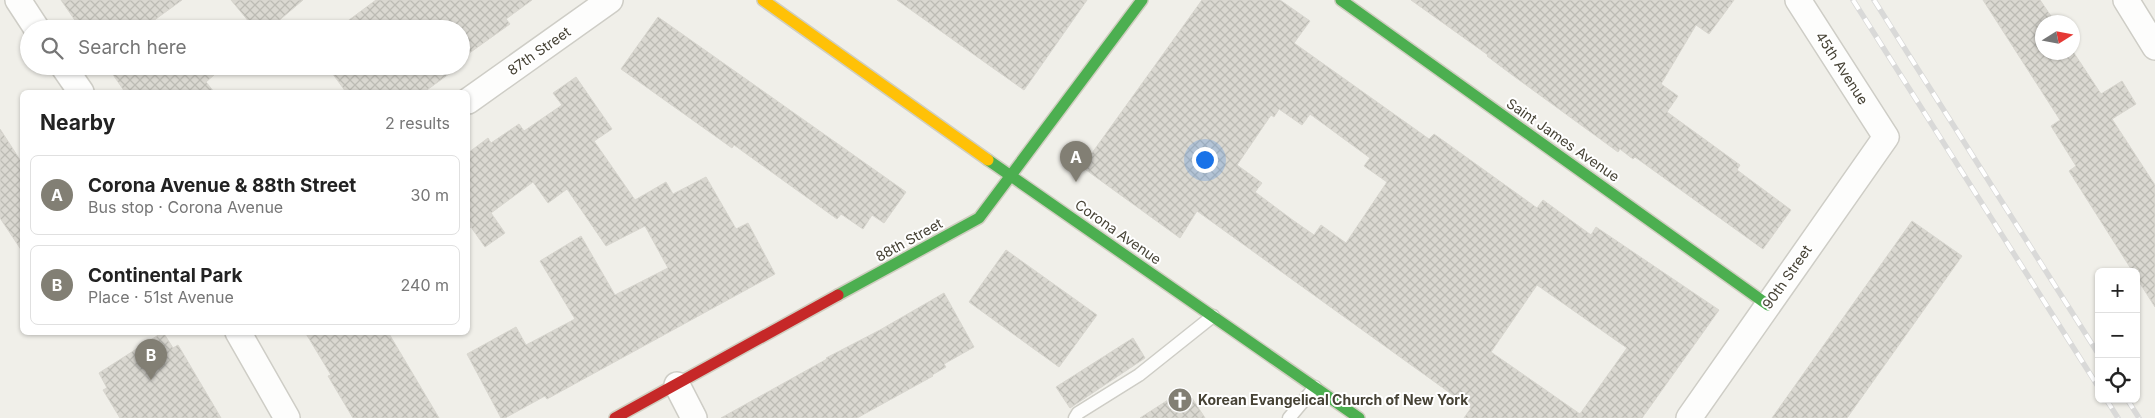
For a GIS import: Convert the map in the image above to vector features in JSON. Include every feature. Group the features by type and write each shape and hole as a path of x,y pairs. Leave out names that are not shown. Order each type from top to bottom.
{"street":[{"path":"18,0 31,20"},
{"name":"87th Street","path":"470,100 610,0"},
{"name":"Corona Avenue","path":"763,0 1359,418"},
{"name":"88th Street","path":"615,418 979,218 1142,0"},
{"name":"Saint James Avenue","path":"1341,0 1768,305"},
{"name":"45th Avenue","path":"1798,0 1886,137"},
{"path":"2126,0 2155,47"},
{"path":"69,75 79,90"},
{"name":"90th Street","path":"1689,418 1886,137"},
{"path":"240,335 287,418"},
{"path":"677,385 694,418"}],"lane":[{"path":"1075,418 1078,413 1139,375 1213,316"},
{"path":"1289,418 1315,387"}],"building":[{"path":"61,0 182,0 154,20 75,20"},
{"path":"231,0 303,0 280,20 248,20"},
{"path":"376,0 532,0 506,19 510,24 470,53 470,20 349,20"},
{"path":"897,0 1087,0 1024,90"},
{"path":"1202,0 1280,0 1310,21 1294,43 1429,139 1434,134 1537,208 1543,200 1591,235 1596,227 1719,310 1642,418 1464,418 1471,408 1197,211 1180,238 1082,167","holes":["1279,109 1302,125 1310,114 1370,158 1364,166 1387,182 1346,243 1321,225 1314,235 1294,221 1255,192 1262,183 1237,165 1271,115 1274,117","1537,285 1627,348 1580,414 1491,352"]},
{"path":"1411,0 1734,0 1709,34 1696,25 1661,84 1678,96 1667,112 1740,165 1737,170 1791,210 1763,249 1635,157 1633,159 1620,149 1618,152"},
{"path":"1983,0 2040,0 2050,15 2035,15 2035,60 2079,60 2101,94 2122,81 2136,104 2112,119 2155,185 2155,307 2140,283 2140,268 2130,268 2069,171 2076,166 2051,126 2060,120"},
{"path":"658,17 906,192 884,223 872,215 863,229 841,214 837,219 734,145 732,148 621,69"},
{"path":"113,75 214,75 206,82 212,90 124,90"},
{"path":"334,75 448,75 427,90 345,90"},
{"path":"576,77 612,129 594,141 635,200 666,182 673,194 706,177 736,229 748,223 775,274 547,399 545,396 505,418 501,418 467,354 516,327 526,345 575,319 540,261 581,236 615,295 668,268 645,226 606,246 567,189 548,203 533,182 491,213 505,233 485,247 470,228 470,152 488,138 491,143 519,124 524,131 562,105 553,93"},
{"path":"0,129 20,160 20,248 0,218"},
{"path":"1912,221 1962,256 1847,418 1772,418"},
{"path":"1006,250 1097,315 1059,367 969,302"},
{"path":"944,293 974,347 944,364 946,367 933,376 857,418 721,418 826,358 880,330"},
{"path":"158,335 165,335 173,348 178,345 221,418 120,418 103,390 107,388 99,373"},
{"path":"307,335 390,335 439,418 353,418 328,376 331,375"},
{"path":"1133,338 1145,358 1070,408 1056,387"},
{"name":"Korean Evangelical Church of New York","path":"1186,389 1205,418 1140,418 1182,391"}],"railway":[{"path":"1853,0 2095,382"},
{"path":"1874,0 2095,349"},
{"path":"2109,403 2118,418"},
{"path":"2130,403 2139,418"}],"traffic: fast":[{"path":"838,295 979,218 1142,0"},
{"path":"1341,0 1768,305"},
{"path":"988,160 1359,418"}],"traffic: slow":[{"path":"763,0 988,160"}],"traffic: jam":[{"path":"615,418 838,295"}],"place":[{"name":"Corona Avenue & 88th Street","path":"1076,182"},
{"name":"Continental Park","path":"151,380"},
{"name":"Korean Evangelical Church of New York","path":"1180,400"}]}
